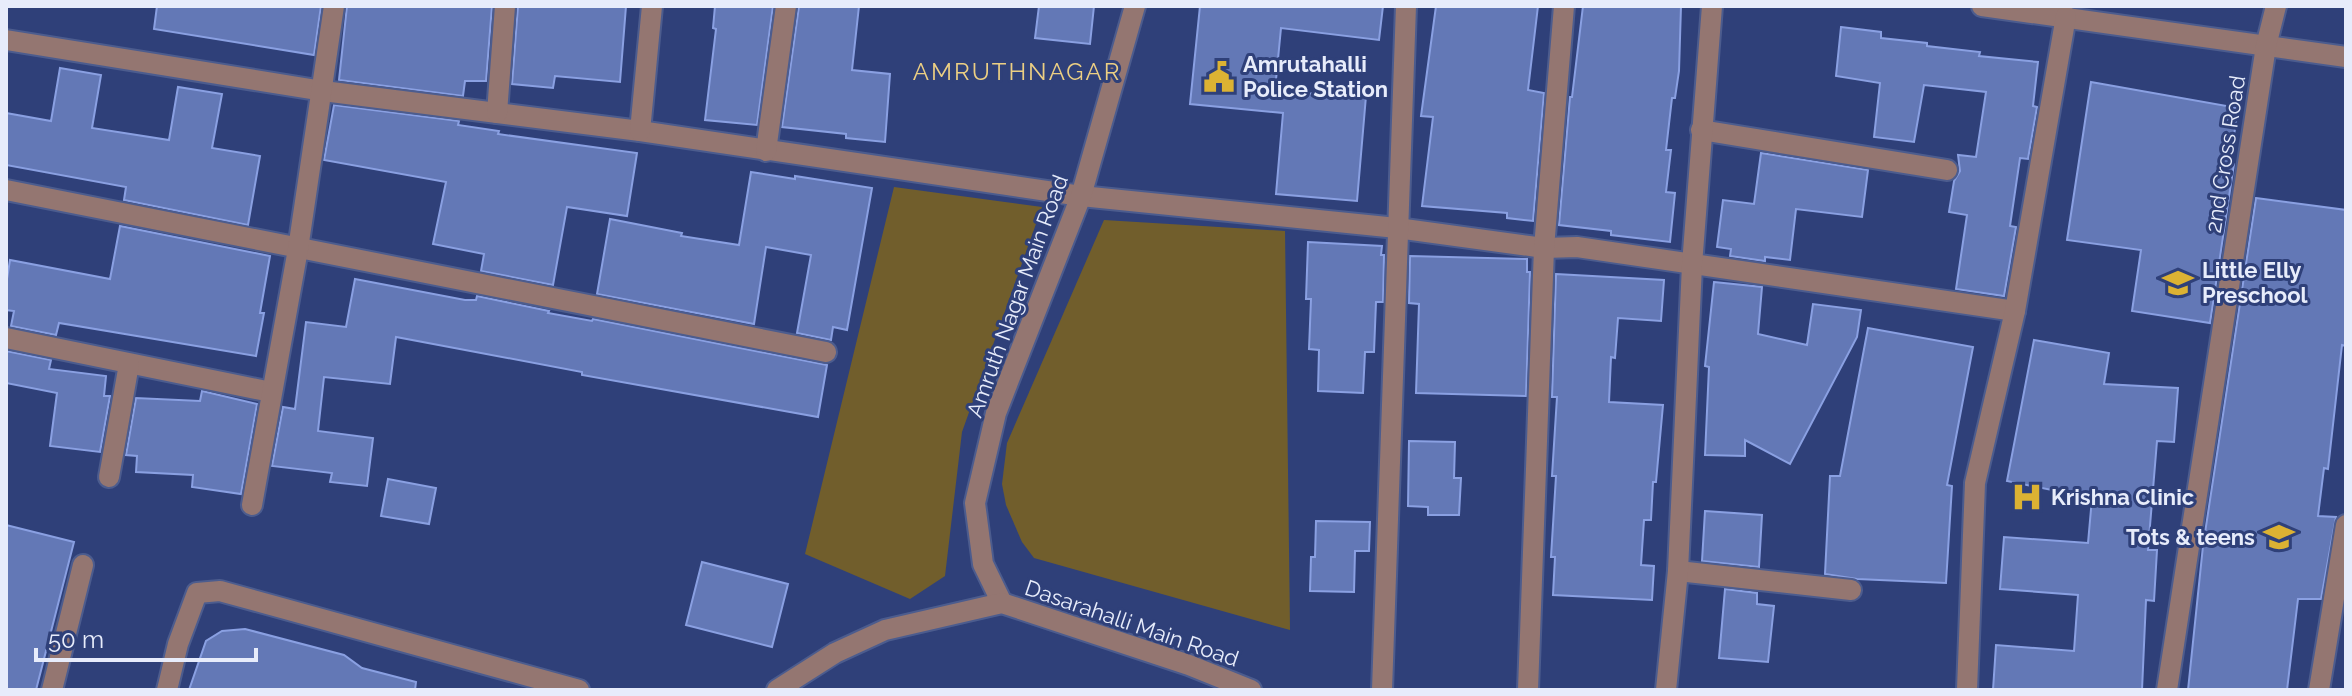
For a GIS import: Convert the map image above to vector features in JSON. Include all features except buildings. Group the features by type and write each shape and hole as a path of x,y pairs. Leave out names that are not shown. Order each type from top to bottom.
{"street":[{"path":"252,505 298,249 334,6"},
{"path":"497,113 505,6"},
{"path":"640,131 652,6"},
{"path":"766,151 786,6"},
{"name":"Amruth Nagar Main Road","path":"1002,603 983,564 975,503 996,413 1081,196 1135,6"},
{"path":"1382,690 1406,6"},
{"path":"1528,690 1544,248 1564,6"},
{"path":"1666,690 1678,571 1692,265 1712,6"},
{"path":"1982,6 2028,9 2346,57"},
{"name":"2nd Cross Road","path":"2167,690 2266,46 2276,6"},
{"path":"1967,690 1975,483 2015,311 2066,16"},
{"path":"6,40 323,91 640,131 1081,196 1397,228 1544,248 1577,247 2015,311"},
{"path":"1701,130 1947,170"},
{"path":"6,190 826,352"},
{"path":"6,338 271,392"},
{"path":"109,477 129,364"},
{"path":"2319,690 2346,525"},
{"path":"52,690 83,565"},
{"path":"1678,571 1851,590"},
{"path":"167,690 178,644 197,593 220,591 579,690"},
{"name":"Dasarahalli Main Road","path":"777,690 835,653 885,630 1002,603 1189,665 1251,690"}],"shaded area":[{"path":"894,187 1042,207 962,432 945,576 910,599 805,554"},
{"path":"1104,220 1285,231 1290,630 1034,558 1022,542 1006,505 1002,484 1007,443"}],"place":[{"name":"Amrutahalli Police Station","path":"1219,77"},
{"name":"Little Elly Preschool","path":"2178,283"},
{"name":"Krishna Clinic","path":"2027,497"},
{"name":"Tots & teens","path":"2279,537"}],"district":[{"name":"AMRUTHNAGAR","path":"1017,72"}]}
